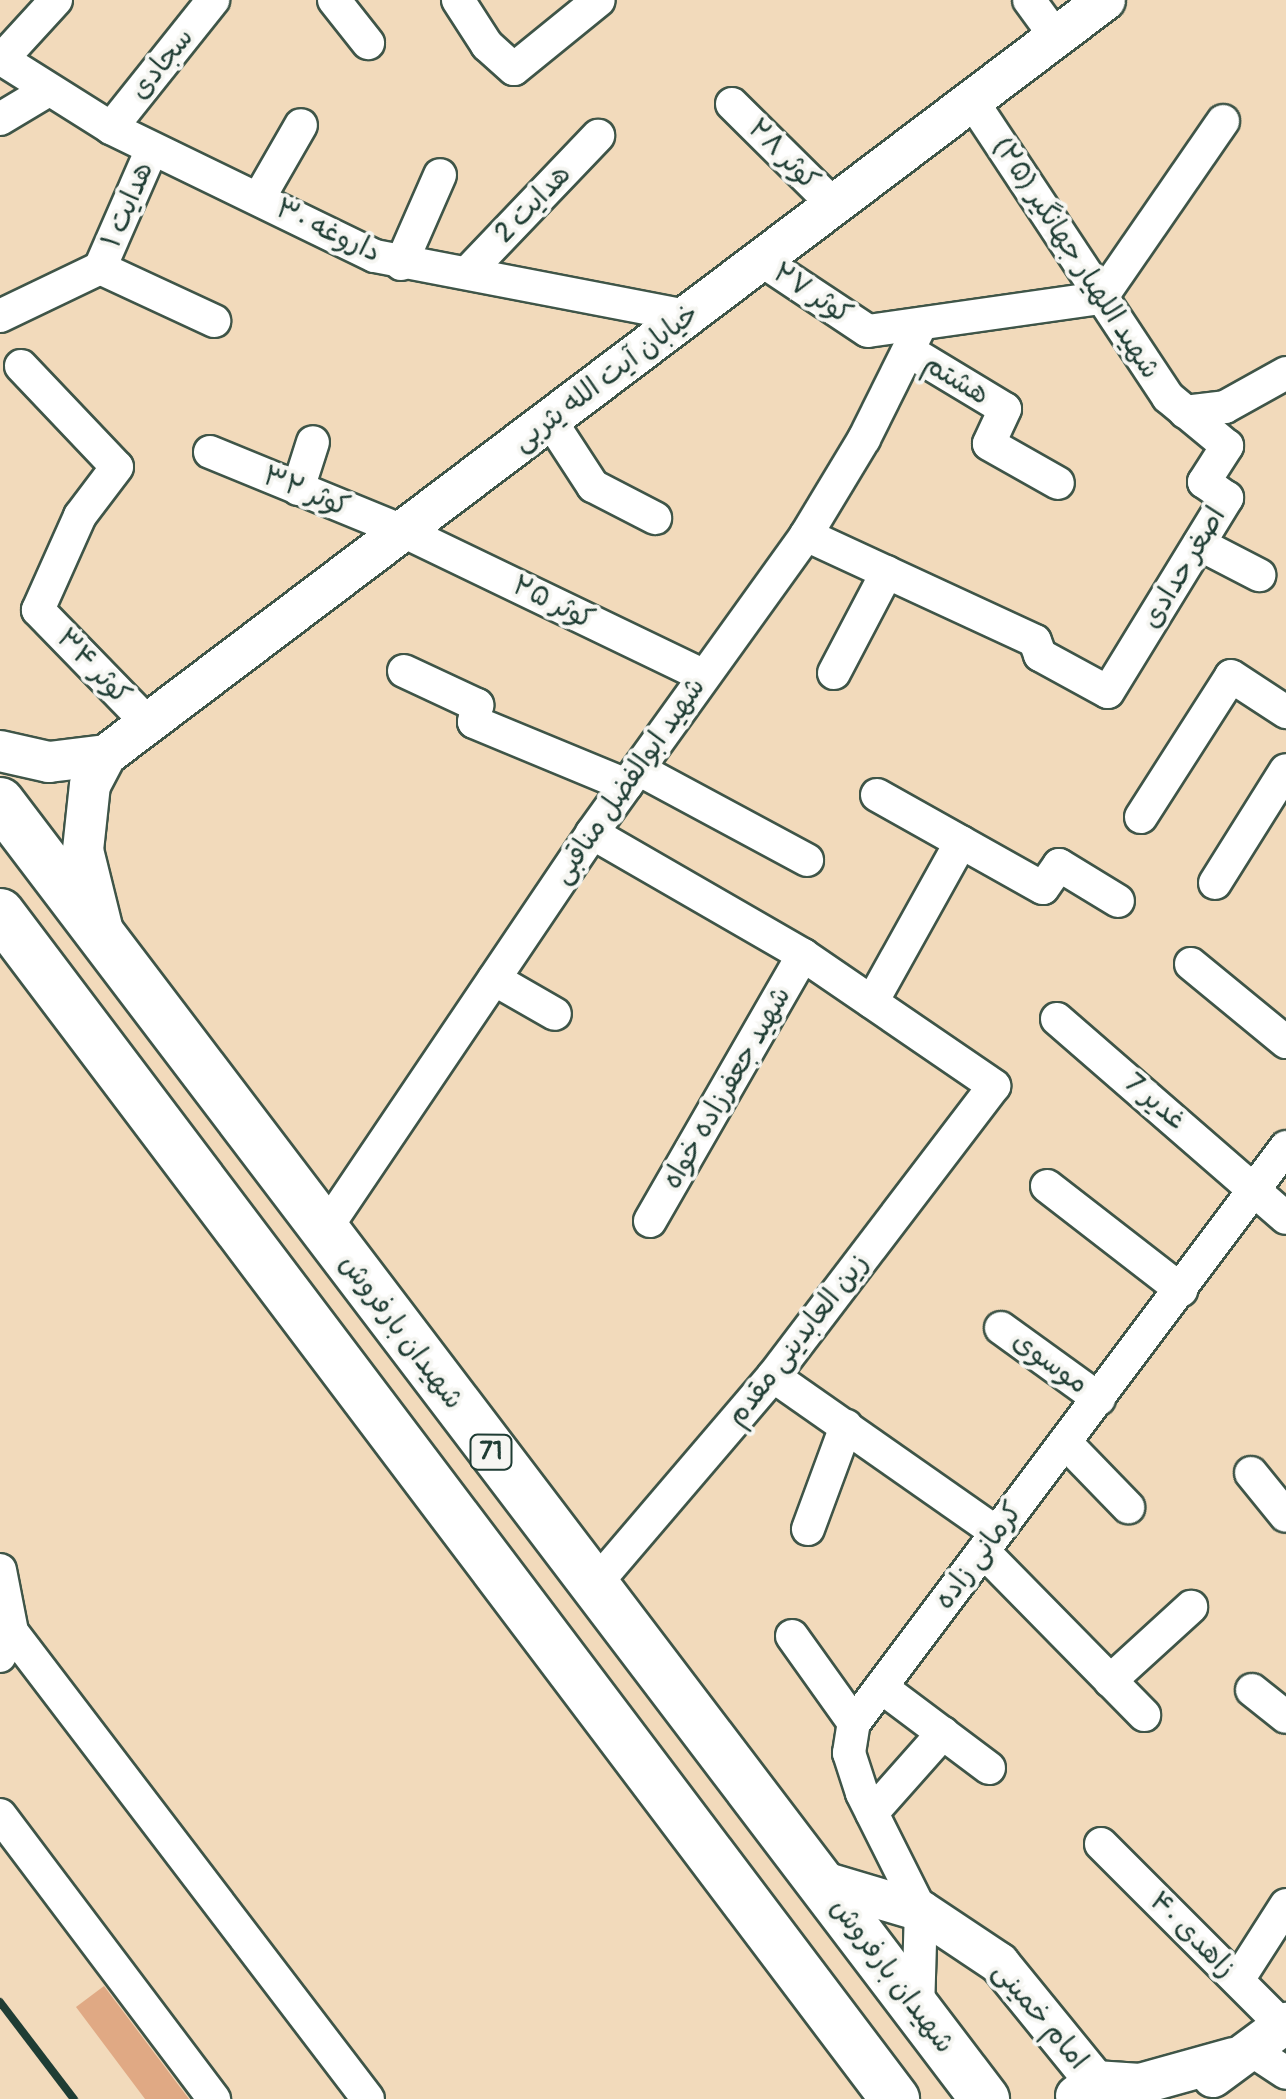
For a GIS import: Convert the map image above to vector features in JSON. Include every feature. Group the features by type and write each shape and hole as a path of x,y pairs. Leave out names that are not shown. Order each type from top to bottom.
{"highway":[{"name":"شهیدان بارفروش","path":"0,802 984,2099"},
{"name":"71","path":"0,912 483,1546 577,1680 895,2099"},
{"path":"483,1546 520,1544 537,1512"},
{"path":"577,1680 592,1643 630,1635"}],"main road":[{"name":"خیابان آیت الله یثربی","path":"106,756 1105,0"},
{"path":"0,751 48,762 106,756"},
{"path":"106,756 90,784 82,850 108,945"},
{"name":"امام خمینی","path":"820,1881 921,1910 999,1963 1084,2090"},
{"path":"1189,2099 1240,2053 1284,2024"},
{"path":"1084,2090 1140,2084 1240,2053"}],"street":[{"path":"1,59 56,0"},
{"name":"سجادی","path":"111,128 213,0"},
{"path":"458,0 487,45 514,68 599,0"},
{"path":"1028,0 1056,37"},
{"path":"339,2 368,43"},
{"name":"داروغه ۳۰","path":"1,59 111,128 340,241 401,264 687,316"},
{"path":"0,120 48,92"},
{"name":"شهید اللهیار جهانگیر (۲۵)","path":"972,100 1168,397 1186,412"},
{"name":"کوثر ۲۸","path":"732,104 834,205"},
{"path":"1101,298 1223,121"},
{"path":"259,198 300,126"},
{"name":"هدایت 2","path":"467,273 598,136"},
{"name":"هدایت ۱","path":"0,316 100,268 152,149"},
{"path":"401,264 440,174"},
{"name":"کوثر ۲۷","path":"761,260 868,331 915,338 1101,298"},
{"path":"100,268 214,321"},
{"name":"هشتم","path":"915,338 1005,409 989,444 1058,483"},
{"name":"شهید ابوالفضل مناقبی","path":"324,1230 592,833 806,534 915,338"},
{"name":"کوثر ۳۴","path":"21,366 117,467 80,516 38,610 148,723"},
{"path":"1186,412 1225,407 1286,374"},
{"name":"اصغر حدادی","path":"888,572 1035,641 1040,655 1108,692 1227,498 1204,482 1227,446 1186,412"},
{"path":"550,420 593,486 654,518"},
{"path":"298,489 313,442"},
{"name":"کوثر ۳۲","path":"210,452 403,531"},
{"name":"کوثر ۲۵","path":"403,531 702,675"},
{"path":"806,534 888,572 834,673"},
{"path":"1199,544 1259,576"},
{"path":"404,672 477,705 474,722 632,777 808,860"},
{"path":"1140,817 1230,676 1286,712"},
{"path":"1216,883 1286,770"},
{"path":"877,795 1044,888 1059,865 1118,902"},
{"path":"592,833 803,955 872,1002 961,842"},
{"name":"شهید جعفرزاده خواه","path":"650,1221 803,955"},
{"path":"1191,964 1286,1042"},
{"path":"494,978 555,1014"},
{"name":"زین العابدینی مقدم","path":"593,1586 774,1376 994,1086 872,1002"},
{"name":"غدیر 7","path":"1057,1018 1286,1218"},
{"name":"کرمانی زاده","path":"854,1723 1286,1147"},
{"path":"1047,1186 1181,1290"},
{"name":"موسوی","path":"1001,1328 1098,1399"},
{"path":"774,1376 846,1426 989,1542 1144,1716"},
{"path":"808,1529 846,1426"},
{"path":"1065,1442 1128,1507"},
{"path":"1250,1473 1284,1508"},
{"path":"0,1570 6,1644 368,2099"},
{"path":"1110,1681 1190,1608"},
{"path":"792,1636 854,1723 849,1753 872,1814 921,1910 918,2010"},
{"path":"881,1687 989,1768"},
{"path":"1252,1690 1286,1718"},
{"path":"872,1814 943,1734"},
{"path":"0,1815 214,2099"},
{"name":"زاهدی ۴۰","path":"1102,1844 1284,2024"},
{"path":"1238,1980 1286,1905"},
{"path":"1240,2053 1286,2073"}],"building":[{"path":"104,1986 189,2099 145,2099 76,2007"}],"railway":[{"path":"0,2002 74,2099"}]}
